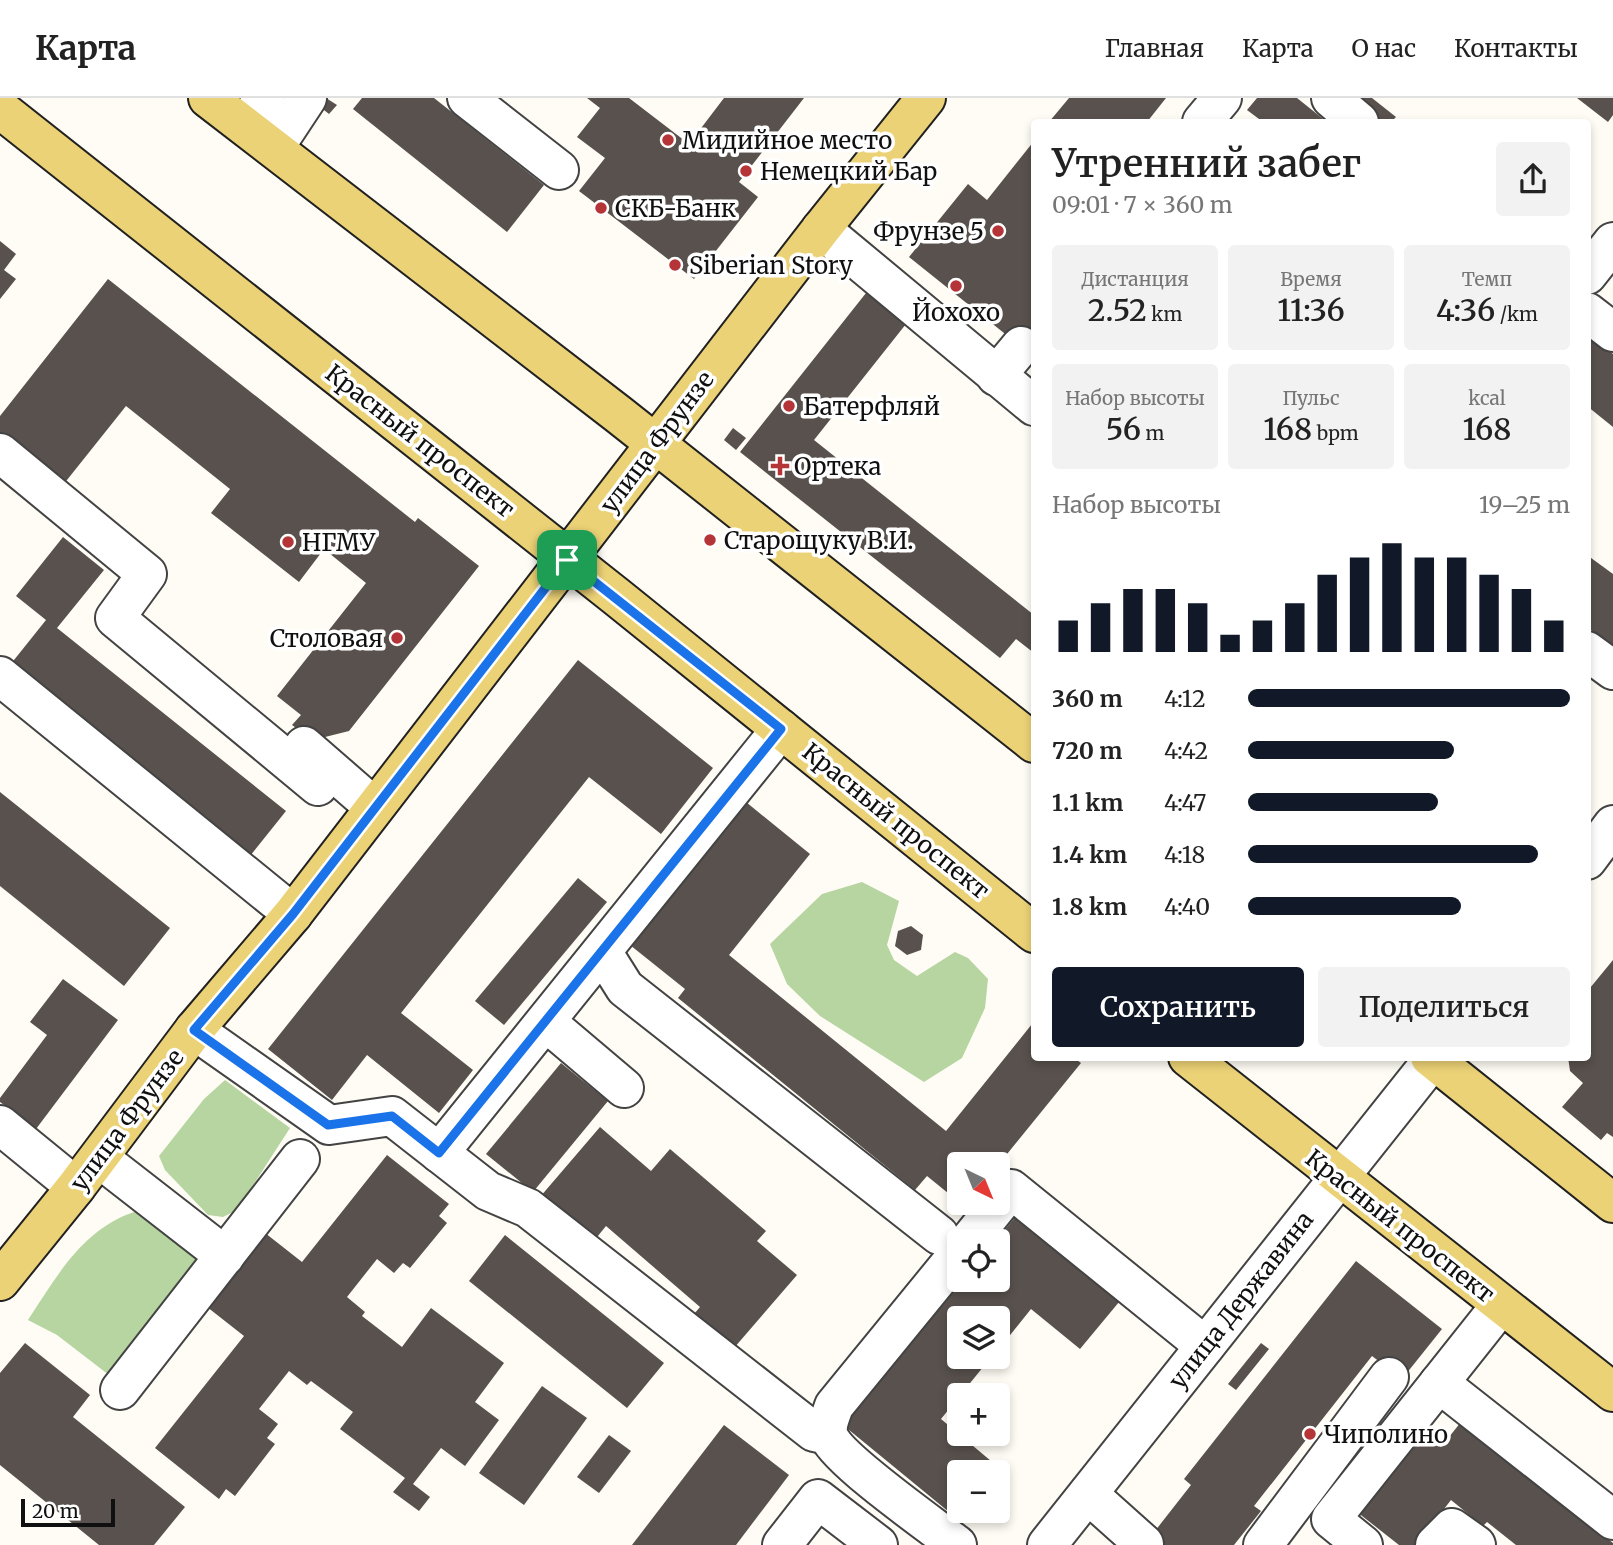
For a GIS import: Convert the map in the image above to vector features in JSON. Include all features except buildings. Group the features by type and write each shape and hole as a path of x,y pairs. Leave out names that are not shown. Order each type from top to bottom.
{"main road":[{"path":"208,98 254,111 274,148 1031,741"},
{"name":"улица Фрунзе","path":"0,1281 88,1173 194,1030 293,914 654,444 926,98"},
{"name":"Красный проспект","path":"0,109 1031,931"},
{"name":"Красный проспект","path":"1193,1061 1613,1392"},
{"path":"1437,1061 1613,1203"}],"street":[{"path":"274,148 307,98"},
{"path":"467,98 559,170"},
{"path":"1204,119 1222,98"},
{"path":"1331,98 1356,119"},
{"path":"821,229 1031,405"},
{"path":"1591,270 1613,242"},
{"path":"1591,315 1613,332"},
{"path":"996,376 1021,346"},
{"path":"0,453 147,574 115,618 318,786"},
{"path":"1591,654 1613,670"},
{"path":"0,676 293,914"},
{"path":"264,712 374,807"},
{"path":"439,1153 781,729"},
{"path":"1591,855 1613,825"},
{"path":"603,953 625,988 947,1236"},
{"path":"546,1022 624,1088"},
{"path":"194,1030 328,1125 392,1116 488,1191 528,1208 814,1432 828,1435"},
{"name":"улица Державина","path":"1047,1545 1431,1061"},
{"path":"0,1125 88,1173 225,1256"},
{"path":"120,1390 300,1159"},
{"path":"970,1229 1011,1189 1205,1346"},
{"path":"947,1255 834,1406 828,1435 845,1457 957,1545"},
{"path":"1363,1545 1324,1532 1501,1305"},
{"path":"1263,1545 1388,1377"},
{"path":"1439,1383 1613,1520"},
{"path":"1088,1494 1144,1544"},
{"path":"782,1545 818,1499 878,1545"},
{"path":"1435,1545 1452,1528 1476,1545"}],"green space":[{"path":"862,882 899,901 887,945 894,960 917,976 955,952 968,958 988,979 985,1008 962,1058 924,1082 820,1016 787,984 770,944 822,894"},
{"path":"225,1080 290,1128 237,1210 223,1217 208,1215 165,1170 159,1156 204,1099"},
{"path":"137,1211 200,1260 109,1375 57,1335 28,1320 61,1271 86,1241 118,1219"}],"place":[{"name":"Мидийное место","path":"668,140"},
{"name":"Немецкий Бар","path":"746,171"},
{"name":"СКБ-Банк","path":"601,208"},
{"name":"Фрунзе 5","path":"998,231"},
{"name":"Siberian Story","path":"675,265"},
{"name":"Йохохо","path":"956,286"},
{"name":"Батерфляй","path":"789,406"},
{"name":"Ортека","path":"780,466"},
{"name":"Старощуку В.И.","path":"710,540"},
{"name":"НГМУ","path":"288,542"},
{"name":"Столовая","path":"397,638"},
{"name":"Чиполино","path":"1310,1434"}],"route":[{"path":"567,560 781,729 439,1153 392,1116 328,1125 194,1030 293,914 445,714 567,560"}]}
